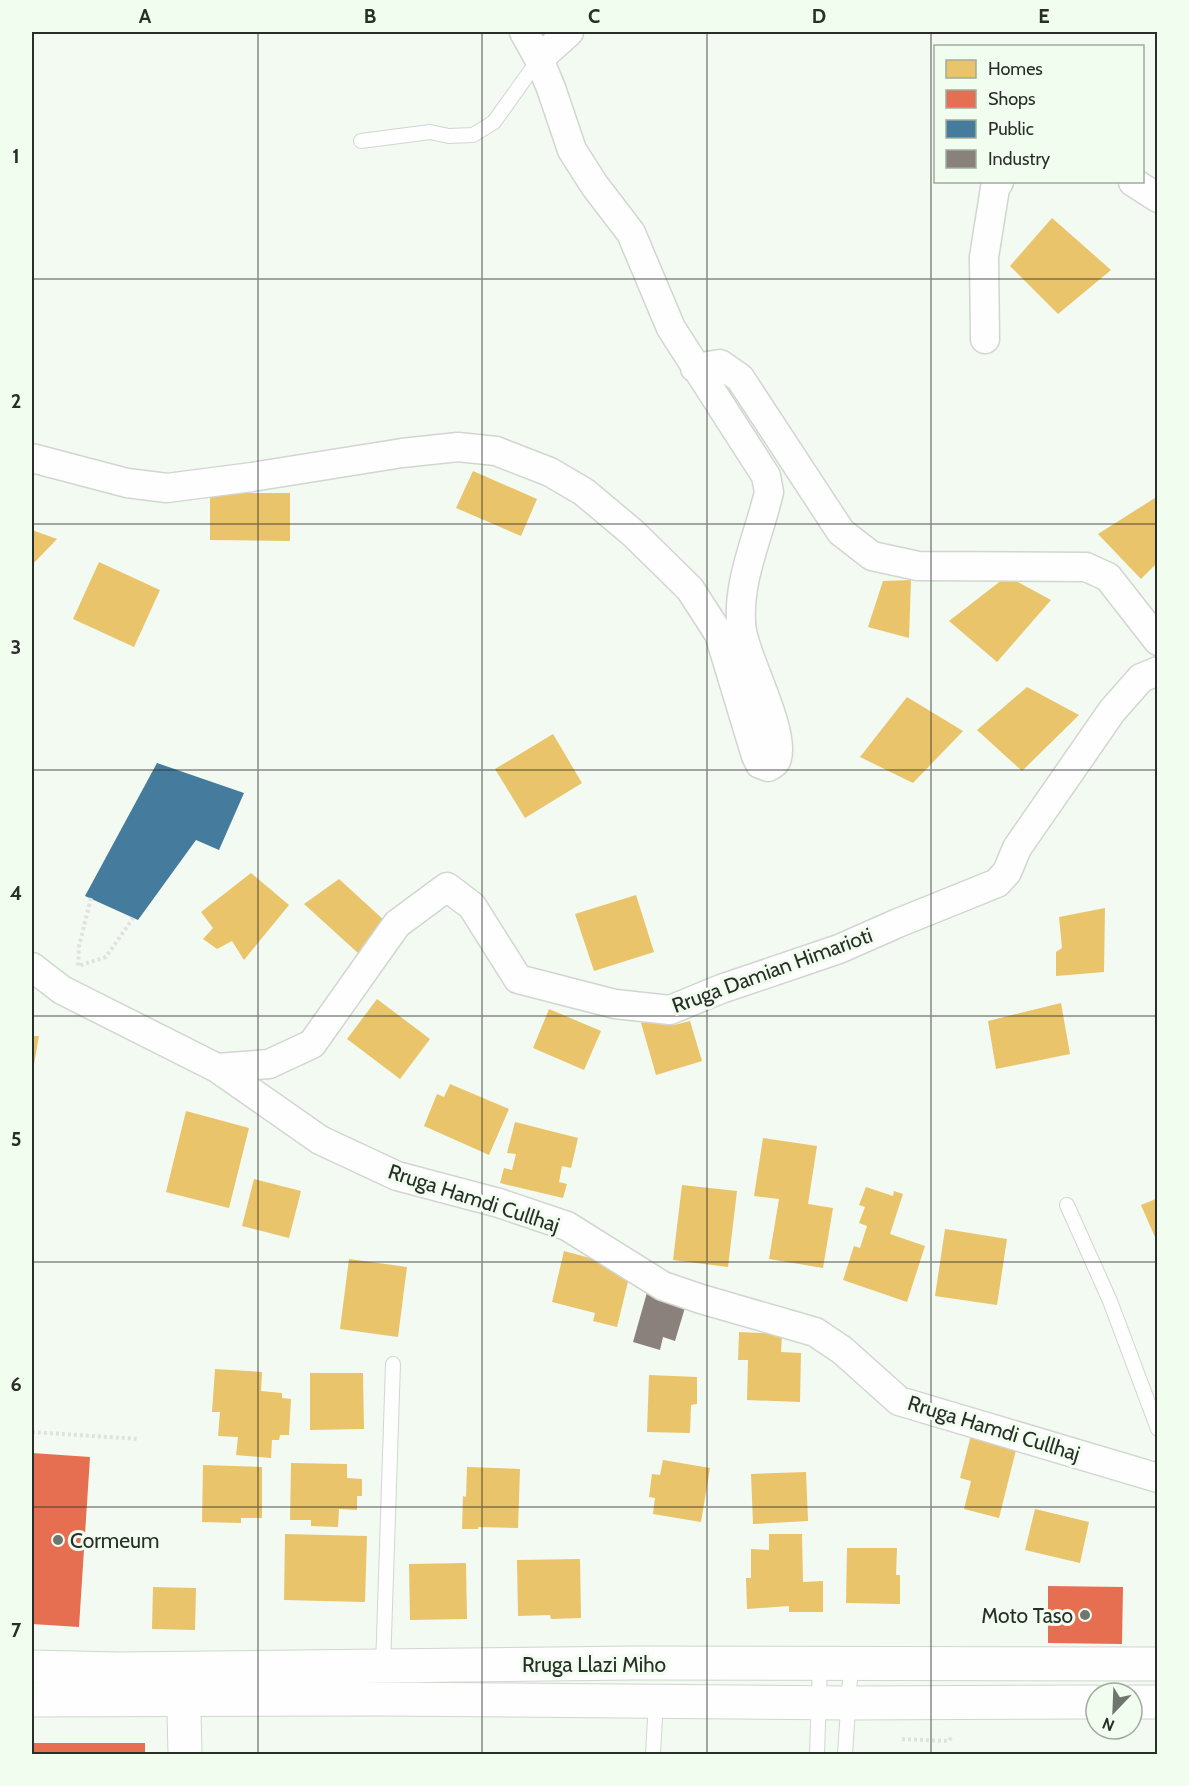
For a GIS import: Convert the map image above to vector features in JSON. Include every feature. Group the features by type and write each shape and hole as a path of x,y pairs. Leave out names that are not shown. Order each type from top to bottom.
{"main road":[{"name":"Rruga Llazi Miho","path":"32,1700 184,1700 383,1682 836,1663 1158,1664"},
{"name":"Rruga Llazi Miho","path":"32,1667 183,1668 656,1701 1084,1702"},
{"path":"183,1668 185,1755"}],"street":[{"path":"32,458 127,483 167,488 402,453 458,447 496,451 550,472 584,492 633,533 690,589 719,634 756,756 760,764 768,767 774,764 778,758 777,742 770,714 742,632 741,599 769,492 765,476 671,328 631,232 595,186 572,150 539,58 524,32"},
{"path":"539,58 569,32"},
{"path":"985,339 984,257 995,188 998,183"},
{"path":"1135,183 1158,198"},
{"path":"695,368 720,364 740,378 841,532 873,556 918,566 1086,567 1108,578 1158,641"},
{"name":"Rruga Damian Himarioti","path":"217,1068 269,1064 312,1044 397,924 447,887 472,906 518,979 615,1004 670,1010 721,989 839,949 898,922 997,883 1007,872 1017,848 1112,711 1141,678 1158,671"},
{"name":"Rruga Hamdi Cullhaj","path":"32,967 62,990 217,1068 320,1140 397,1176 499,1203 567,1226 663,1286 815,1332 842,1350 899,1401 1158,1478"},
{"path":"32,992 62,990"}],"lane":[{"path":"361,141 430,132 449,136 473,135 494,122 539,58"},
{"path":"1067,1205 1110,1301 1158,1429"},
{"path":"383,1682 393,1364"},
{"path":"817,1755 833,1703 836,1663"},
{"path":"836,1663 833,1703 845,1755"},
{"path":"653,1755 656,1701"}],"path":[{"path":"91,898 79,946 78,966 106,957 134,918"},
{"path":"32,1432 139,1439"}],"building: Homes":[{"path":"1052,218 1111,270 1058,314 1010,266"},
{"path":"473,471 537,499 521,536 456,508"},
{"path":"210,493 290,493 290,541 210,540"},
{"path":"1158,496 1158,562 1141,579 1098,534"},
{"path":"32,530 57,539 32,565"},
{"path":"99,562 160,590 134,647 73,619"},
{"path":"1007,576 1051,600 997,662 949,621"},
{"path":"911,580 909,638 868,627 883,581"},
{"path":"1027,687 1079,715 1022,771 977,730"},
{"path":"907,697 963,731 913,783 860,757"},
{"path":"553,734 582,783 525,818 495,769"},
{"path":"251,873 289,905 244,960 232,941 217,949 203,939 213,928 201,912"},
{"path":"339,879 385,921 358,953 304,904"},
{"path":"636,895 654,952 594,971 575,914"},
{"path":"1105,908 1104,972 1056,976 1056,952 1062,948 1059,917"},
{"path":"377,999 430,1039 400,1079 347,1039"},
{"path":"1061,1003 1070,1054 996,1069 988,1021"},
{"path":"549,1009 601,1031 584,1070 533,1048"},
{"path":"671,1014 674,1025 690,1021 702,1061 656,1075 641,1023"},
{"path":"32,1036 39,1036 33,1070 32,1070"},
{"path":"450,1084 509,1109 489,1155 424,1126 437,1094 444,1097"},
{"path":"186,1111 249,1128 229,1208 166,1192"},
{"path":"515,1122 578,1138 571,1168 562,1166 559,1182 567,1184 563,1198 500,1183 504,1168 512,1170 516,1154 507,1153"},
{"path":"763,1138 817,1146 808,1204 833,1208 823,1268 769,1259 779,1199 754,1196"},
{"path":"254,1179 301,1191 289,1238 242,1226"},
{"path":"682,1185 737,1191 728,1267 673,1260"},
{"path":"866,1187 893,1196 894,1191 903,1194 890,1234 925,1246 907,1302 843,1280 854,1246 860,1248 867,1226 859,1223 865,1207 859,1205"},
{"path":"1158,1198 1158,1244 1141,1205"},
{"path":"945,1229 1007,1239 997,1305 935,1296"},
{"path":"564,1251 631,1269 617,1327 593,1321 595,1313 552,1302"},
{"path":"349,1259 407,1267 398,1337 340,1329"},
{"path":"739,1332 782,1334 781,1352 801,1353 800,1402 747,1400 748,1360 738,1360"},
{"path":"215,1369 262,1372 261,1391 282,1393 282,1398 291,1399 289,1435 280,1435 279,1440 272,1440 271,1458 236,1455 238,1437 218,1436 220,1412 212,1412"},
{"path":"310,1373 363,1373 364,1429 310,1430"},
{"path":"649,1375 697,1377 697,1404 691,1405 690,1433 647,1432"},
{"path":"971,1435 1017,1446 999,1518 964,1509 971,1481 960,1478"},
{"path":"663,1460 710,1468 701,1522 653,1514 655,1498 649,1497 652,1474 660,1475"},
{"path":"291,1463 347,1464 347,1478 362,1479 362,1496 357,1496 357,1510 339,1509 338,1527 311,1526 311,1520 290,1520"},
{"path":"203,1465 262,1467 262,1518 241,1518 241,1523 202,1522"},
{"path":"467,1467 520,1469 518,1528 462,1529"},
{"path":"806,1472 808,1521 753,1524 751,1474"},
{"path":"1035,1509 1089,1522 1080,1563 1025,1550"},
{"path":"285,1534 367,1536 365,1602 284,1600"},
{"path":"769,1534 802,1534 803,1582 823,1581 823,1612 789,1612 789,1606 747,1609 746,1578 751,1578 751,1549 769,1550"},
{"path":"847,1548 897,1548 896,1575 900,1575 900,1604 846,1603"},
{"path":"580,1559 581,1618 551,1619 550,1615 518,1616 517,1560"},
{"path":"466,1563 467,1619 410,1620 409,1564"},
{"path":"153,1587 196,1588 195,1630 152,1629"}],"building: Shops":[{"name":"Cormeum","path":"32,1453 90,1457 79,1627 32,1624"},
{"name":"Moto Taso","path":"1048,1586 1123,1587 1122,1644 1048,1643"},
{"path":"32,1743 145,1743 145,1754 32,1754"}],"building: Public":[{"path":"157,763 244,793 219,850 196,840 138,920 85,896"}],"building: Industry":[{"path":"648,1289 687,1301 675,1341 663,1337 660,1350 633,1342"}],"place":[{"name":"Cormeum","path":"58,1540"},
{"name":"Moto Taso","path":"1085,1615"}]}
